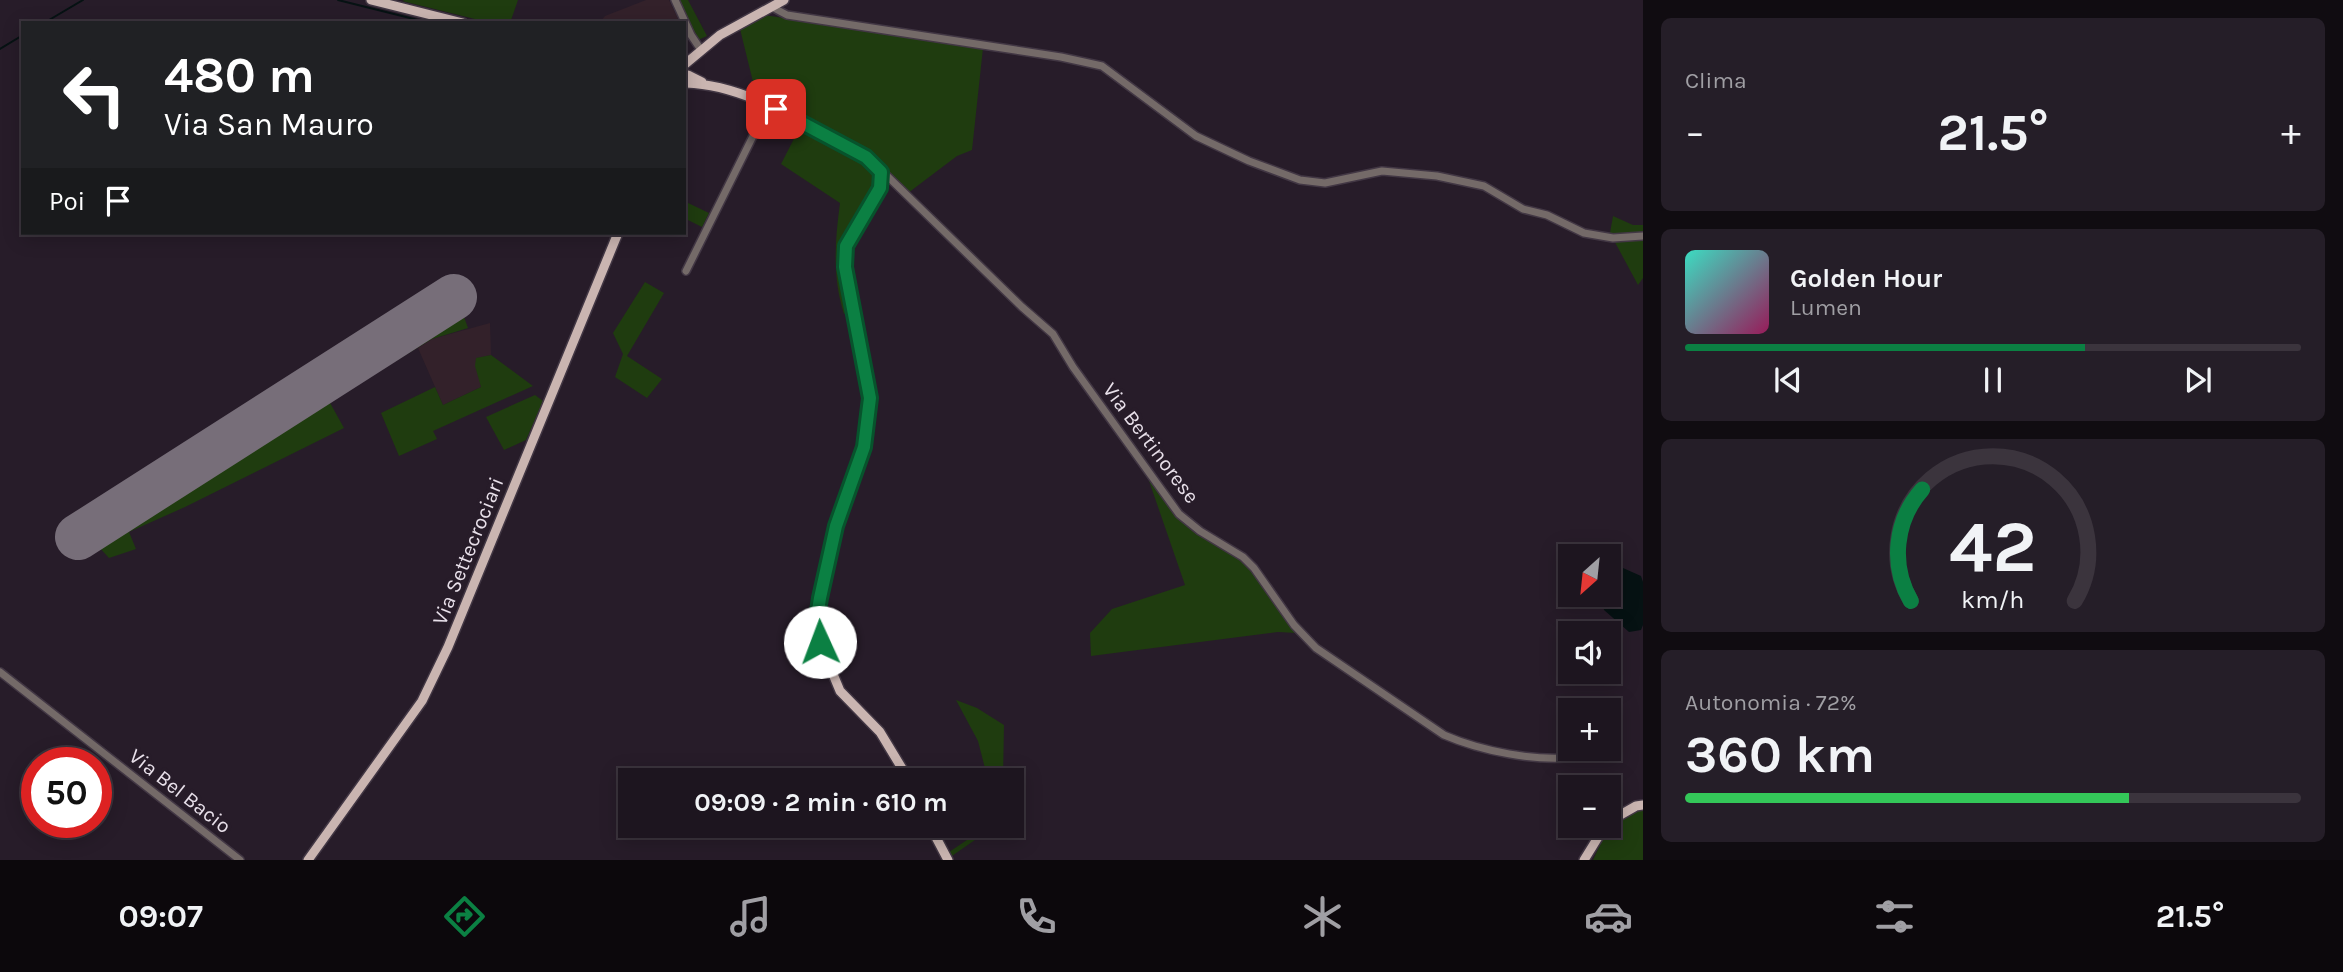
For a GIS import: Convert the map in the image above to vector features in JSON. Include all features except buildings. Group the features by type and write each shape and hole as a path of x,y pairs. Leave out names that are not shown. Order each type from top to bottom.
{"main road":[{"path":"371,0 455,21"},
{"path":"784,0 720,36 699,53 686,75 752,97 859,153 881,172 880,188 850,238 845,254 855,324 868,380 869,416 864,447 836,526 820,598 818,622 820,642 840,691 880,732 902,768"},
{"name":"Via Settecrociari","path":"307,860 422,701 448,647 617,235"},
{"path":"1621,815 1643,805"},
{"path":"936,838 948,860"},
{"path":"1584,860 1598,838"}],"street":[{"path":"675,0 685,21"},
{"path":"772,7 787,15 1061,57 1102,66 1196,136 1249,161 1300,180 1325,183 1382,171 1437,176 1484,187 1523,209 1547,215 1584,233 1614,238 1643,236"},
{"path":"686,24 699,53"},
{"path":"752,97 762,118"},
{"path":"685,271 768,106"},
{"path":"762,118 775,114 786,115"},
{"name":"Via Bertinorese","path":"877,166 1053,334 1073,367 1179,514 1200,531 1230,547 1249,563 1294,625 1316,648 1444,735 1458,741 1541,759 1558,758"},
{"name":"Via Bel Bacio","path":"0,672 240,860"}],"shaded area":[{"path":"646,0 669,0 679,21 601,21 605,16"},
{"path":"490,323 491,355 477,358 481,387 443,405 418,348 432,339"},
{"path":"1621,568 1641,576 1643,582 1641,630 1629,632 1621,625 1621,621 1616,621 1604,610 1603,607 1621,607"}],"green space":[{"path":"518,0 511,21 483,21 402,1"},
{"path":"678,0 688,0 707,36 698,40"},
{"path":"764,15 983,48 972,150 957,156 908,193 875,160 848,142 756,94 740,29"},
{"path":"800,127 866,161 874,174 869,195 840,248 840,272 847,312 844,314 836,258 840,203 781,164"},
{"path":"686,202 709,213 702,227 686,219"},
{"path":"1613,216 1633,225 1643,225 1643,278 1638,285 1610,233"},
{"path":"645,282 664,293 627,356 662,379 647,398 615,377 623,354 613,333"},
{"path":"459,303 468,328 432,339 329,401 344,428 129,532 136,549 109,558 98,546 89,549 81,542 174,487"},
{"path":"491,355 533,386 433,431 437,439 399,456 381,413 435,387 443,405 481,387 475,366 476,358"},
{"path":"535,395 543,401 526,440 504,450 486,417"},
{"path":"1148,478 1178,517 1255,571 1297,633 1278,632 1091,656 1090,633 1112,609 1185,585"},
{"path":"956,700 977,708 1004,725 1003,768 985,768 978,741"},
{"path":"1643,810 1643,860 1593,860 1604,838 1621,838 1621,817"},
{"path":"970,838 978,838 949,858 946,854"}],"waterway":[{"path":"47,21 83,0"},
{"path":"338,0 422,21"},
{"path":"0,49 21,36"}],"runway":[{"path":"78,537 454,297"}],"route":[{"path":"776,109 866,157 881,172 880,188 846,246 845,267 868,380 869,416 864,447 836,526 820,598 820,642"}]}
